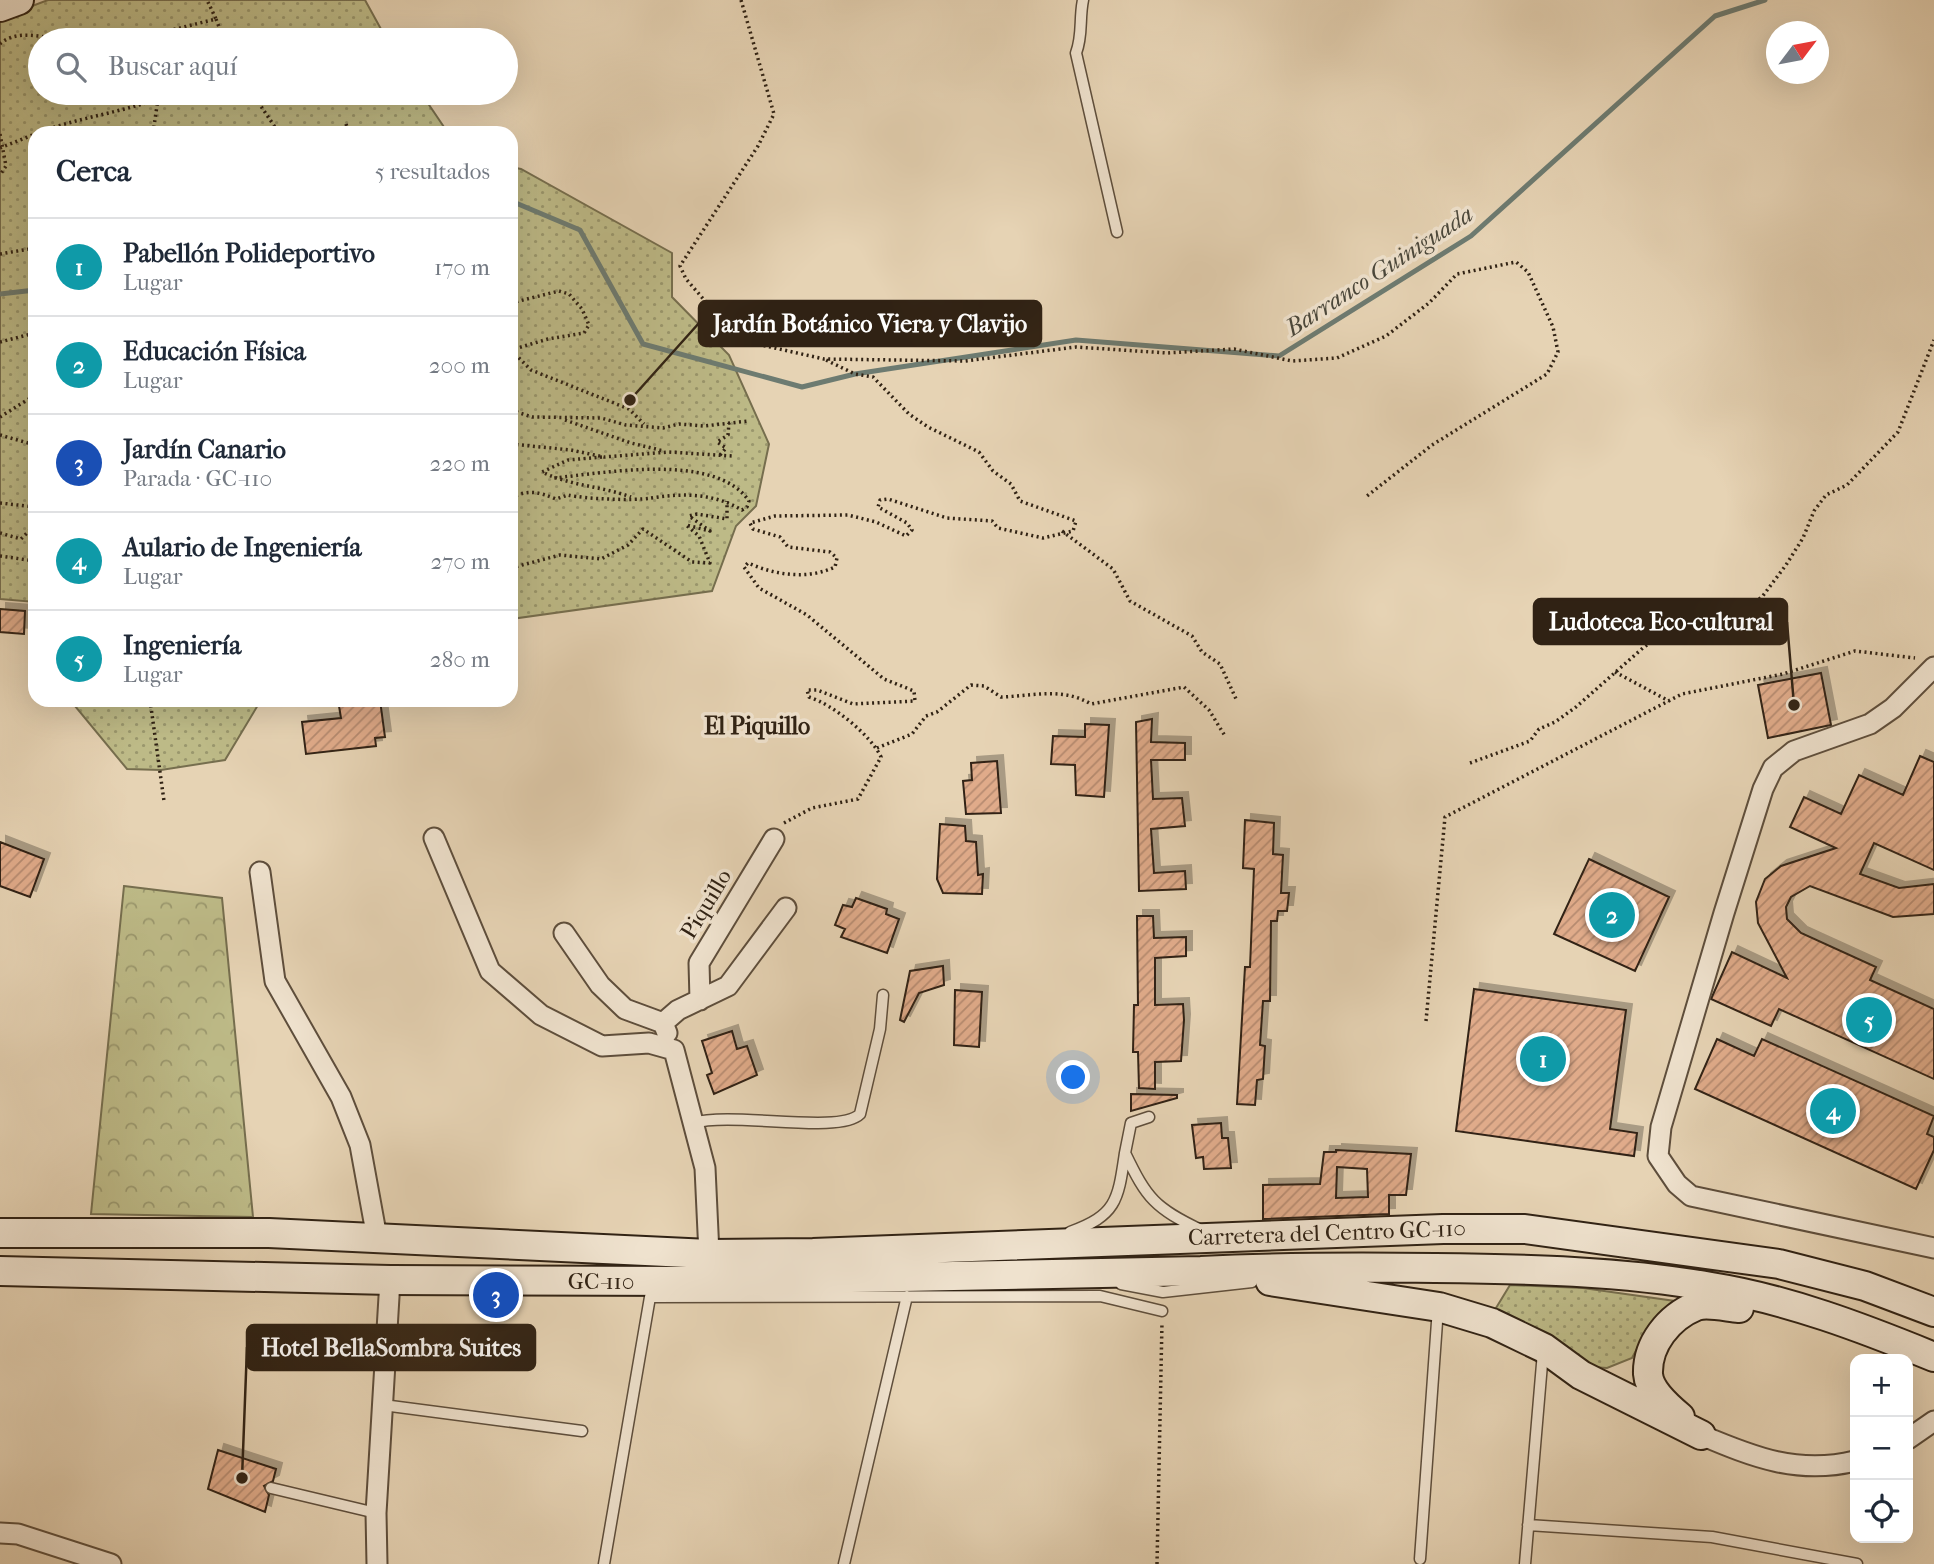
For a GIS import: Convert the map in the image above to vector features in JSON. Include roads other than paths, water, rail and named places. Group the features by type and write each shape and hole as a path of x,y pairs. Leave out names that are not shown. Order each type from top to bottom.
{"main road":[{"path":"0,8 19,0"},
{"name":"Carretera del Centro GC-110","path":"709,1254 813,1253 1043,1242 1525,1228 1779,1264 1865,1286 1934,1312"},
{"name":"GC-110","path":"0,1233 269,1233 709,1254"},
{"name":"Carretera del Centro GC-110","path":"1201,1271 1281,1267 1504,1268 1606,1275 1713,1287 1814,1312"},
{"name":"GC-110","path":"0,1271 390,1280 699,1281 1201,1271"},
{"path":"1201,1271 1439,1307 1492,1323 1544,1348 1581,1375 1701,1435"},
{"path":"1581,1375 1610,1378 1633,1370 1653,1348 1669,1321 1698,1305 1814,1312"},
{"name":"GC-110","path":"1814,1312 1931,1356"},
{"path":"1653,1348 1648,1376 1662,1403 1701,1435"}],"street":[{"path":"1927,663 1894,708 1870,724 1794,751 1773,768 1763,789 1720,926 1661,1126 1658,1156 1677,1184 1691,1196 1934,1248"},
{"path":"434,838 490,971 541,1015 602,1045 649,1043 674,1050"},
{"name":"Piquillo","path":"700,1000 699,963 774,839"},
{"path":"260,872 275,981 341,1097 360,1144 377,1238"},
{"path":"663,1023 678,1010 728,986 786,908"},
{"path":"564,933 600,985 625,1009 663,1023 674,1050 705,1168 709,1254"},
{"path":"377,1564 376,1513 390,1280"},
{"path":"1913,1436 1934,1421"},
{"path":"1701,1435 1762,1460 1827,1468 1850,1462"},
{"path":"0,1533 18,1534 111,1564"}],"lane":[{"path":"1083,0 1080,17 1083,35 1076,53 1117,232"},
{"path":"693,1123 735,1118 835,1123 854,1120 860,1114 880,1029 883,995"},
{"path":"1043,1242 1098,1222 1119,1195 1131,1123 1149,1117"},
{"path":"1125,1153 1143,1192 1168,1214 1214,1236"},
{"path":"1073,1274 1163,1292 1265,1280"},
{"path":"604,1564 650,1297 1100,1296 1162,1311"},
{"path":"844,1564 907,1297"},
{"path":"1420,1559 1439,1307"},
{"path":"1525,1564 1544,1348"},
{"path":"383,1405 582,1431"},
{"path":"271,1488 376,1513"},
{"path":"1528,1525 1713,1537 1857,1564"}],"waterway":[{"name":"Barranco Guiniguada","path":"518,204 580,230 643,344 802,387 855,374 1076,340 1279,356 1471,236 1715,16 1765,0"},
{"name":"Barranco Guiniguada","path":"0,294 28,291"}],"place":[{"name":"Jardín Botánico Viera y Clavijo","path":"630,400"},
{"name":"Ludoteca Eco-cultural","path":"1794,705"},
{"name":"Educación Física","path":"1612,915"},
{"name":"Ingeniería","path":"1869,1020"},
{"name":"Pabellón Polideportivo","path":"1543,1059"},
{"name":"Aulario de Ingeniería","path":"1833,1111"},
{"name":"Jardín Canario","path":"496,1295"},
{"name":"Hotel BellaSombra Suites","path":"242,1478"}],"district":[{"name":"El Piquillo","path":"757,726"}]}
